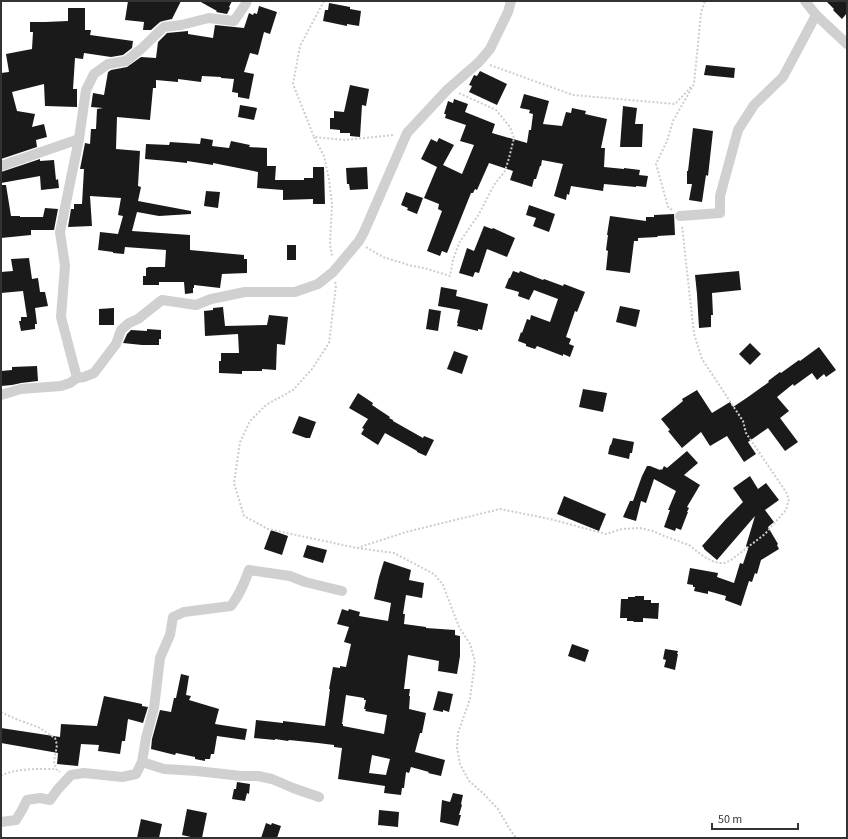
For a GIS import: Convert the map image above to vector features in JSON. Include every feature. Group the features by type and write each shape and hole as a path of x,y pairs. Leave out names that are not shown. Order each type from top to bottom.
{"street":[{"path":"77,378 61,317 65,266 60,232 79,139 86,90 94,74 108,64 126,61 164,27 209,18 234,21 247,1"},
{"path":"1,395 21,389 61,386 70,383 77,378 94,373 116,344 121,330 162,300 196,305 211,299 245,292 295,292 318,284 333,272 364,232 408,134 448,89 480,62 490,48 508,12 511,1"},
{"path":"805,1 816,15 847,44"},
{"path":"680,216 720,213 720,196 738,130 754,105 783,77 816,15"},
{"path":"1,166 79,139"},
{"path":"1,822 16,820 27,800 40,798 50,800 71,775 84,773 122,777 136,774 142,762 146,738 154,708 160,658 170,635 172,618 184,612 231,606 239,595 249,570 290,576 305,582 342,591"},
{"path":"142,762 164,769 203,771 241,776 258,776 272,779 320,797"}],"path":[{"path":"324,1 300,46 293,84 314,137 324,156 329,179 332,204 330,244 336,285 329,343 312,369 293,390 266,405 250,421 240,442 234,483 244,516 268,529 358,548 394,553 434,574 443,585 459,627 470,644 475,661 470,699 458,733 460,764 469,781 483,793 498,810 516,838"},
{"path":"358,548 406,532 500,509 550,519 606,534 622,529 640,528 653,531 689,545 712,561 725,563 765,534 786,510 789,499 786,492 746,433 743,421 702,358 694,334 680,216 668,207 656,164 673,121 694,84 701,13 705,1"},
{"path":"480,62 573,95 580,96 675,104 694,84"},
{"path":"358,241 382,257 450,276 453,260 459,243 479,214 494,185 504,171 514,138 510,127 496,110 448,89"},
{"path":"314,137 345,140 408,134"},
{"path":"1,712 16,720 38,727 55,738 57,746 54,762 56,769"},
{"path":"1,776 22,770 56,769 62,773 71,775"}],"building":[{"path":"128,1 181,1 172,19 160,22 151,30 143,30 144,22 125,20"},
{"path":"199,1 232,1 227,14 216,12 217,11"},
{"path":"826,1 847,1 847,13 842,19"},
{"path":"329,3 350,7 350,9 361,11 359,26 347,24 347,26 323,21 325,10 328,10"},
{"path":"259,6 277,12 270,34 264,32 258,55 250,53 244,72 254,74 249,99 238,97 238,93 232,92 234,79 202,76 201,82 178,79 178,82 156,80 156,88 153,88 150,120 117,117 116,149 140,151 138,186 141,187 138,201 191,211 191,214 159,216 137,212 132,231 190,235 190,250 244,255 244,259 247,259 247,273 222,274 220,288 194,285 193,293 185,294 184,282 159,282 159,285 143,285 143,276 146,276 146,268 165,267 166,250 125,247 124,254 98,250 100,232 118,234 123,216 118,215 121,198 90,196 92,226 68,227 71,209 74,209 74,204 82,204 84,169 80,169 85,143 90,144 91,129 96,129 97,109 103,108 91,107 93,93 104,95 108,72 111,70 127,67 141,57 156,58 158,42 167,33 188,31 188,34 213,38 215,25 244,28 249,13 253,15 254,13 257,14"},
{"path":"68,8 85,8 85,30 91,30 90,35 133,41 132,48 123,55 111,57 84,53 83,59 75,58 73,89 77,89 77,107 45,106 44,84 12,92 17,111 35,114 32,127 44,124 47,137 36,140 37,147 1,159 1,73 9,72 6,54 32,49 33,32 30,32 30,22 68,21"},
{"path":"706,65 735,68 734,78 704,75"},
{"path":"480,71 507,84 497,105 469,92 472,86 469,85 474,75 477,76"},
{"path":"350,85 369,89 366,106 362,105 360,137 350,136 350,133 340,133 340,130 330,129 330,118 334,118 334,111 344,112"},
{"path":"524,94 549,101 543,124 562,126 566,112 571,113 572,108 586,111 585,114 607,119 601,148 605,148 604,167 640,170 639,175 648,176 646,187 604,184 603,191 571,186 566,200 554,196 563,164 542,160 532,187 510,180 513,171 489,163 477,190 475,189 473,193 471,193 447,253 442,251 440,256 427,251 442,211 438,209 439,204 424,198 437,167 421,159 431,139 437,142 439,138 454,145 443,165 462,174 474,145 460,141 466,125 445,118 446,114 444,114 448,101 453,103 454,99 468,104 465,112 495,124 492,133 527,143 529,130 531,130 533,114 529,113 530,110 520,108"},
{"path":"240,105 257,108 254,120 238,117"},
{"path":"623,106 637,108 635,124 643,124 642,147 620,147"},
{"path":"693,128 713,131 708,176 706,175 702,202 689,200 692,184 687,184 687,171"},
{"path":"201,138 213,140 212,146 229,148 231,141 250,145 249,147 267,148 267,166 276,166 275,180 304,180 304,178 313,178 313,167 324,167 325,204 313,204 313,199 283,200 283,190 257,188 258,172 213,163 213,165 187,161 187,163 145,159 146,144 169,145 170,142 200,144"},
{"path":"40,159 40,161 54,160 56,180 58,179 59,188 41,190 40,176 1,183 1,172"},
{"path":"367,167 368,189 350,190 349,184 347,184 346,168"},
{"path":"1,185 6,185 11,216 43,217 45,208 58,209 54,230 31,230 31,235 1,238"},
{"path":"206,191 220,192 218,208 204,206"},
{"path":"406,192 423,198 417,214 407,210 408,208 401,205"},
{"path":"529,205 555,214 549,232 533,226 536,218 526,215"},
{"path":"674,214 675,235 638,238 638,241 634,241 630,273 606,270 608,251 606,250 607,235 610,216 646,221 646,217 654,217 654,215"},
{"path":"484,226 493,228 515,238 507,257 487,249 479,273 475,272 473,277 459,273 467,248 474,251"},
{"path":"287,245 296,245 296,260 287,260"},
{"path":"29,258 32,279 38,278 40,292 45,292 48,306 35,308 37,324 35,324 35,329 21,331 19,321 21,321 21,317 27,317 23,291 1,293 1,272 13,271 11,259"},
{"path":"513,271 519,273 520,271 543,280 544,279 563,286 564,284 585,292 577,312 575,311 566,337 571,339 569,344 574,346 570,357 563,354 563,356 537,346 535,349 518,341 527,319 530,320 531,315 550,322 558,299 534,290 529,300 518,296 519,292 505,288"},
{"path":"739,271 741,290 712,293 713,315 711,315 711,327 699,328 695,275"},
{"path":"441,287 457,290 456,296 488,304 482,330 478,329 478,331 457,326 460,310 438,306"},
{"path":"620,306 640,310 636,327 616,322"},
{"path":"223,307 225,326 267,325 269,315 288,317 285,345 277,344 276,370 262,369 262,371 242,371 242,374 219,373 221,353 239,353 238,334 205,336 204,311"},
{"path":"114,308 114,325 99,325 99,309"},
{"path":"429,309 441,311 438,331 426,329"},
{"path":"147,329 161,330 159,345 123,343 127,334 131,330 147,331"},
{"path":"750,343 761,354 750,365 739,354"},
{"path":"819,347 836,370 826,377 824,374 817,380 812,373 794,386 793,384 777,397 789,411 780,418 798,442 785,451 768,428 748,442 756,454 744,462 727,436 710,446 701,432 682,448 668,431 670,430 661,419 683,401 682,399 697,390 712,413 730,402 733,407 769,382 768,381 780,372 781,373 799,360 800,361"},
{"path":"454,351 468,356 462,374 447,369"},
{"path":"37,366 38,381 1,386 1,371 12,370 12,367"},
{"path":"583,389 607,393 603,412 579,407"},
{"path":"358,393 373,403 372,405 390,417 389,418 393,421 423,438 424,436 434,440 426,456 385,433 378,445 361,434 364,429 362,428 368,419 349,408"},
{"path":"299,416 316,422 310,438 292,433"},
{"path":"613,438 634,442 629,459 608,454"},
{"path":"687,451 698,463 684,475 700,485 687,507 689,508 688,512 681,530 676,528 675,531 664,527 670,510 668,510 676,491 654,479 646,503 641,501 636,521 623,517 630,501 633,501 647,466 662,470 664,466 667,468"},
{"path":"750,476 758,489 766,483 779,500 765,510 774,522 768,527 778,544 779,549 761,560 757,574 755,573 752,582 749,581 741,606 725,600 726,596 708,591 708,594 694,591 695,587 693,587 693,585 687,584 690,568 718,573 717,577 734,583 740,563 743,564 748,549 746,546 755,516 717,560 702,546 743,502 733,488"},
{"path":"564,496 606,514 599,531 557,514"},
{"path":"271,530 288,536 282,555 264,549"},
{"path":"307,545 327,550 323,563 303,557"},
{"path":"384,561 411,570 409,580 424,583 422,598 406,595 403,614 405,614 404,624 426,628 455,630 455,635 460,636 460,656 457,674 438,671 439,661 408,655 404,689 410,689 409,709 426,713 422,733 420,733 415,752 445,760 441,776 411,767 409,773 406,772 404,788 402,788 401,795 384,793 385,786 338,779 342,748 334,747 334,745 318,743 254,738 256,720 283,723 283,721 325,726 333,667 346,667 351,644 344,642 349,627 337,624 342,609 360,612 359,616 388,621 391,603 374,599","holes":["346,695 364,698 364,700 366,700 365,711 387,715 384,734 343,726","372,755 390,759 386,775 369,773"]},
{"path":"644,596 644,600 651,600 651,603 659,603 658,619 643,618 643,622 633,622 634,621 627,621 627,618 620,618 621,599 628,599 628,597"},
{"path":"572,644 589,650 585,662 568,656"},
{"path":"665,649 678,651 675,670 664,667 666,660 663,659"},
{"path":"181,674 189,676 186,695 191,696 189,700 219,709 215,724 247,729 245,740 217,736 214,754 211,754 210,759 205,759 205,761 195,759 195,757 176,753 175,755 151,749 152,739 160,710 171,712 174,698 176,698"},
{"path":"438,691 453,694 449,712 443,710 443,712 433,710"},
{"path":"104,696 142,704 142,706 148,707 143,723 128,719 125,741 122,741 120,754 98,751 99,745 81,744 78,766 57,764 58,753 1,743 1,728 60,737 61,724 97,726"},
{"path":"237,782 250,784 249,794 247,793 245,801 232,799"},
{"path":"453,793 463,795 459,815 461,815 458,826 440,822 442,800 450,802"},
{"path":"187,809 207,813 202,838 182,835"},
{"path":"379,810 399,812 398,827 378,825"},
{"path":"141,819 162,824 159,838 137,838"},
{"path":"266,823 281,826 277,838 261,838"}]}
